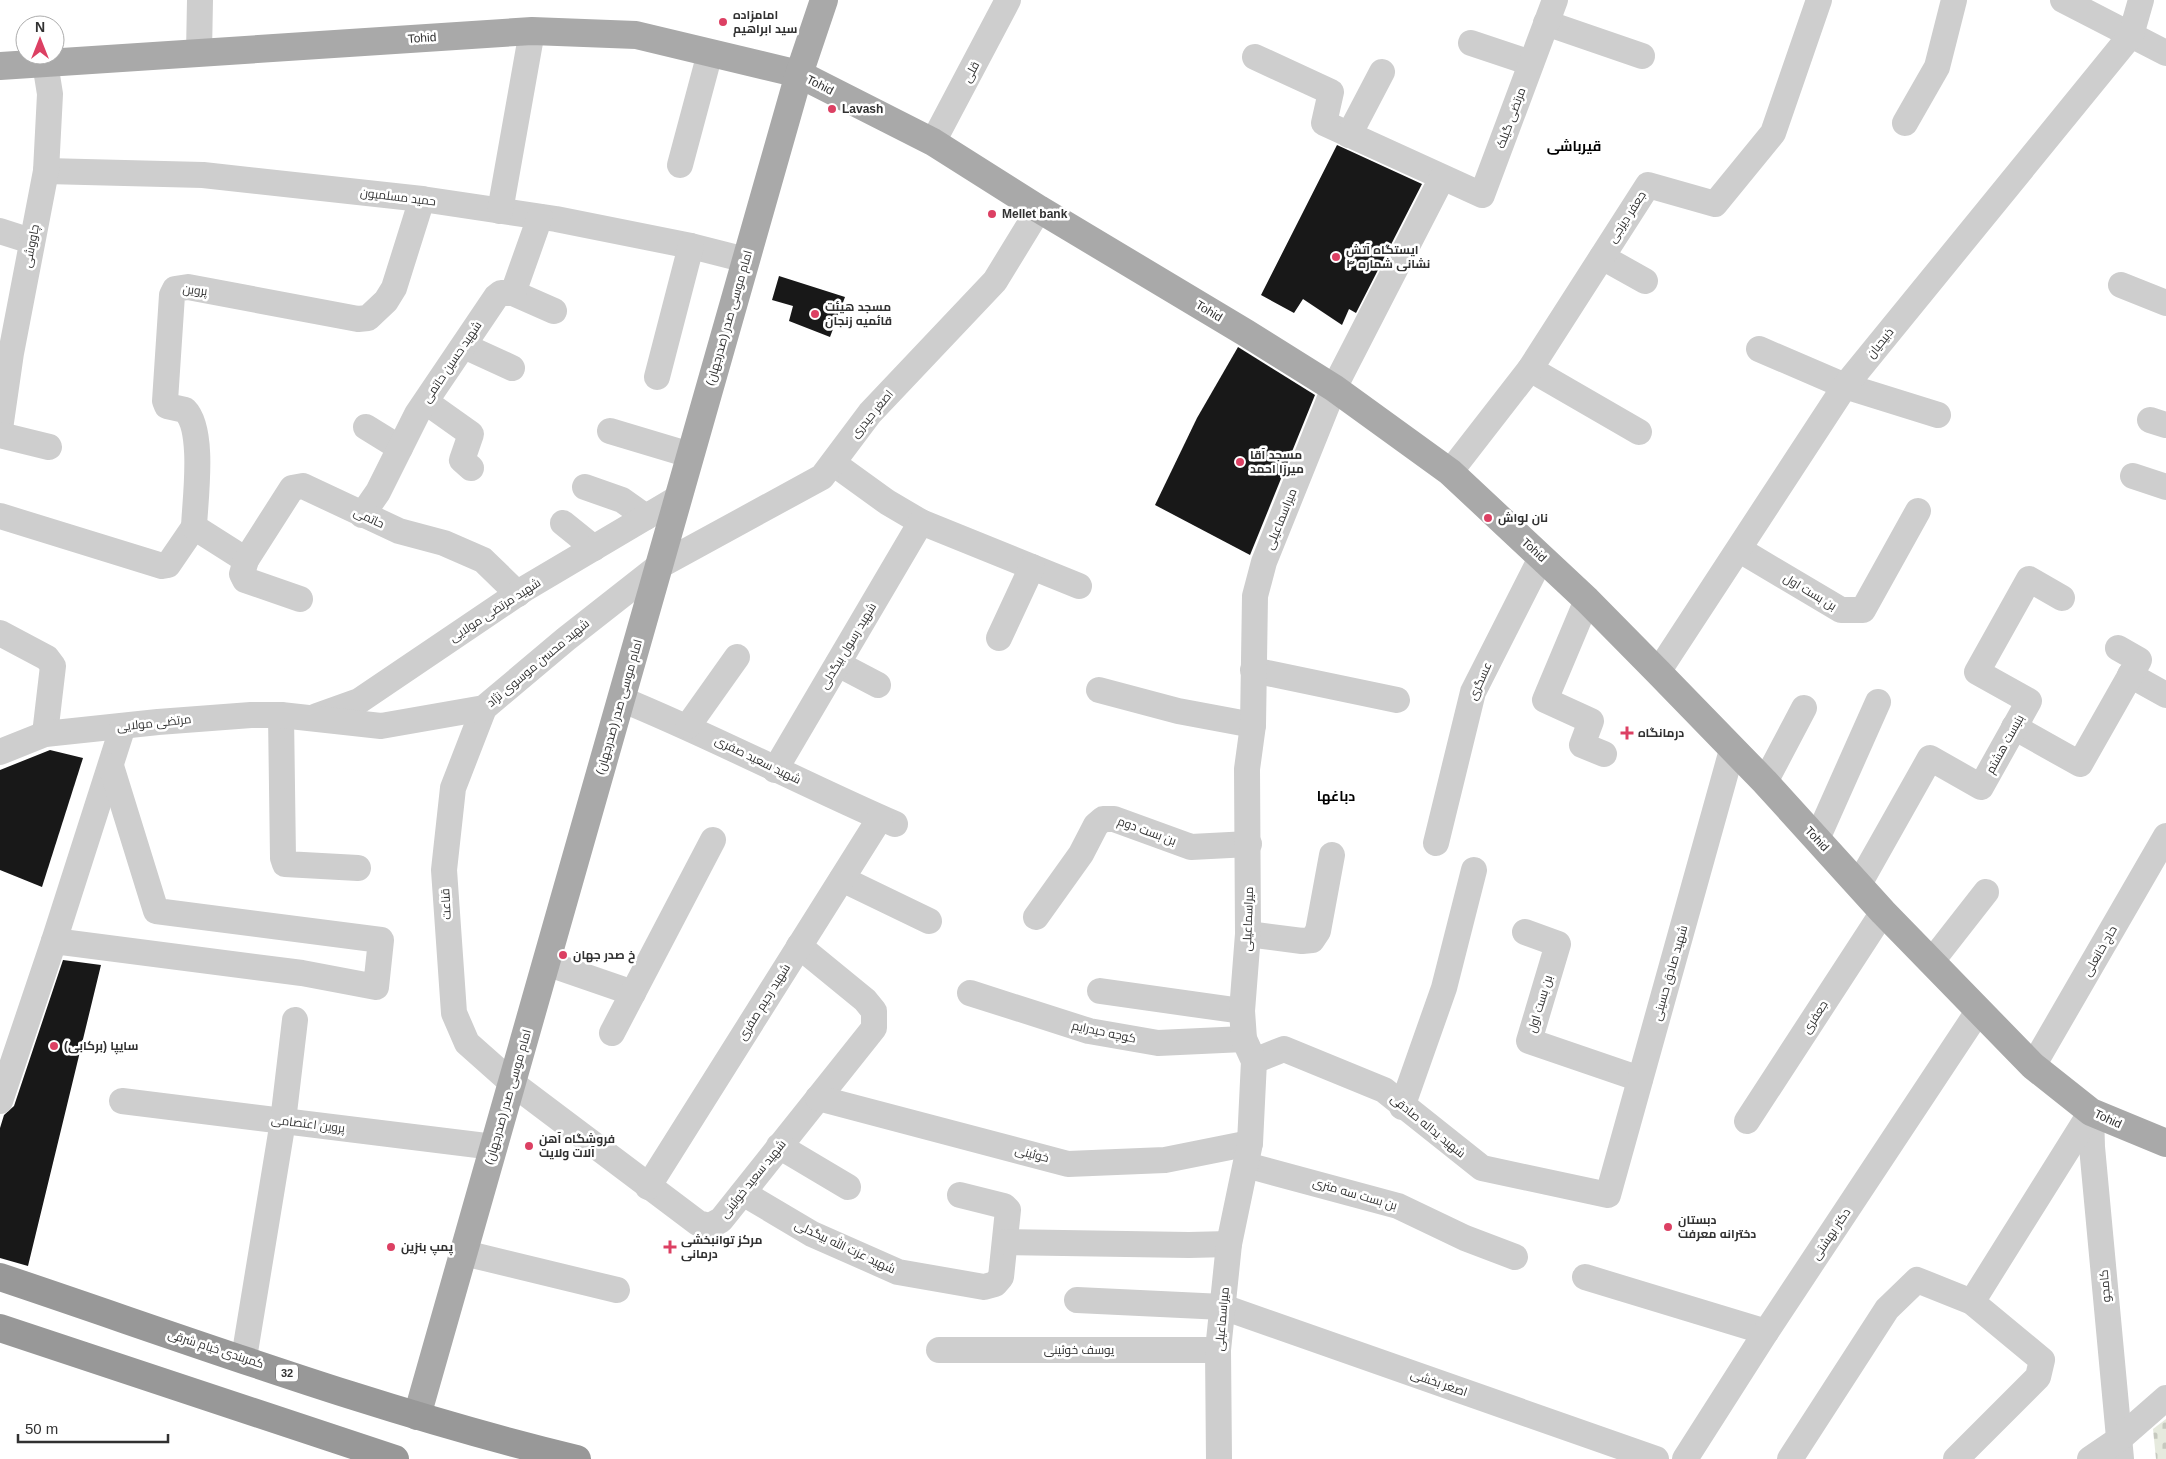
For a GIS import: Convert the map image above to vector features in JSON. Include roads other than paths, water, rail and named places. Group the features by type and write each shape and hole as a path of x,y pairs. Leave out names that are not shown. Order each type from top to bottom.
{"highway":[{"name":"کمربندی خیام شرقی","path":"0,1277 418,1416 498,1440 577,1459"},
{"path":"0,1328 395,1459"}],"main road":[{"name":"(صدرجهان) امام موسی صدر","path":"418,1416 798,74 824,0"},
{"name":"Tohid","path":"65,62 532,32 636,35 798,74 933,142 1039,209 1334,388 1450,472 1587,600 1658,672 1765,782 1883,912 2033,1066 2091,1112 2166,1143"},
{"name":"Tohid","path":"0,66 15,65"}],"street":[{"path":"198,53 200,0"},
{"name":"قلی","path":"933,142 1008,0"},
{"name":"جعفر دیزجی","path":"1450,472 1530,368 1648,185 1715,204 1773,133 1819,0"},
{"path":"1905,123 1937,68 1954,0"},
{"path":"2064,0 2166,53"},
{"path":"2131,36 2141,0"},
{"path":"1550,11 1642,56"},
{"name":"مرتضی گیلک","path":"1442,178 1482,195 1550,11"},
{"path":"500,211 532,32"},
{"name":"ذبیحیان","path":"1658,672 1740,550 1845,386 2131,36"},
{"path":"1471,44 1531,64"},
{"path":"680,165 710,53"},
{"path":"1255,58 1331,92 1324,123 1442,178"},
{"name":"چاووشی","path":"0,429 31,241 46,171 50,94 45,65"},
{"path":"1349,135 1382,72"},
{"name":"حمید مسلمیون","path":"46,171 203,175 422,199 540,217 691,246 746,260"},
{"name":"میراسماعیلی","path":"1219,1459 1218,1350 1229,1244 1248,1154 1249,1050 1242,1011 1248,934 1249,844 1247,769 1252,725 1256,596 1264,562 1334,388 1442,178"},
{"name":"پروین","path":"194,527 195,430 185,410 167,406 165,401 172,295 175,289 188,287 358,319 368,318 386,301 394,288 422,199"},
{"name":"اصغر حیدری","path":"659,566 822,478 870,413 996,281 1039,209"},
{"path":"540,217 513,293 554,311"},
{"path":"0,231 31,241"},
{"path":"657,377 691,246"},
{"path":"1602,257 1644,281"},
{"path":"2121,285 2166,303"},
{"name":"شهید حسین حاتمی","path":"362,515 378,492 426,402 496,297 502,293 513,293"},
{"path":"464,346 512,368"},
{"path":"1759,349 1845,386 1938,415"},
{"path":"1530,368 1639,432"},
{"path":"426,402 471,434 462,460 471,468"},
{"path":"366,427 400,448"},
{"path":"610,432 690,455"},
{"path":"0,435 49,447"},
{"path":"833,463 887,502 921,522 1080,586"},
{"path":"2133,476 2166,487"},
{"name":"حاتمی","path":"246,560 292,488 303,486 399,531 444,543 483,560 518,594"},
{"path":"585,487 622,500 646,517"},
{"name":"شهید مرتضی مولایی","path":"312,718 359,701 518,594 678,498"},
{"name":"بن بست اول","path":"1740,550 1841,610 1863,610 1918,511"},
{"path":"0,516 162,566 168,565 174,559 194,527 246,560 242,574 245,580 300,599"},
{"name":"شهید رسول بیگدلی","path":"775,770 921,522"},
{"path":"563,523 594,548"},
{"name":"عسگری","path":"1436,843 1473,692 1541,558"},
{"name":"شهید محسن موسوی نژاد","path":"312,718 381,726 484,708 566,639 659,566"},
{"path":"999,638 1032,567"},
{"name":"بنبست هشتم","path":"1859,884 1930,758 1981,786 2029,701 1977,672 2029,579 2062,598"},
{"path":"1587,600 1545,700 1591,721 1582,745 1604,754"},
{"path":"0,633 48,658 53,666 45,734"},
{"path":"2014,727 2080,764 2139,660 2118,648"},
{"path":"688,726 737,657"},
{"path":"838,664 878,685"},
{"path":"1253,670 1397,700"},
{"path":"2130,675 2166,695"},
{"path":"1099,690 1178,711 1252,725"},
{"name":"شهید سعید صفری","path":"621,699 688,726 775,770 888,821"},
{"path":"1817,840 1878,702"},
{"name":"قناعت","path":"484,708 453,788 444,870 450,974 454,1013 467,1043 512,1083"},
{"path":"1765,782 1804,708"},
{"name":"مرتضی مولایی","path":"0,752 45,734 251,715 312,718"},
{"path":"281,715 282,858 285,864 358,868"},
{"path":"0,1101 123,726"},
{"name":"شهید صادق حسینی","path":"1608,1195 1732,750"},
{"path":"54,941 302,973 376,987 381,940 156,911 111,766"},
{"name":"بن بست دوم","path":"1036,917 1081,854 1096,824 1103,818 1114,818 1191,847 1249,844"},
{"name":"شهید رحیم صفری","path":"648,1187 842,879 888,821"},
{"name":"حاج خانعلی","path":"2033,1066 2166,836"},
{"path":"612,1033 713,840"},
{"path":"1248,934 1302,941 1312,940 1318,931 1332,856"},
{"path":"1402,1107 1444,988 1474,870"},
{"path":"842,879 929,921"},
{"path":"1932,961 1986,892"},
{"name":"جعفری","path":"1747,1121 1883,912"},
{"name":"بن بست اول","path":"1525,932 1558,944 1529,1041 1640,1079"},
{"name":"شهید سعید خوئینی","path":"512,1083 648,1187 698,1223 710,1226 721,1220 874,1028 874,1011 865,1000 799,946"},
{"path":"546,963 633,993"},
{"path":"1100,991 1242,1011"},
{"name":"کوچه حیدرایم","path":"970,993 1089,1031 1158,1043 1249,1050"},
{"name":"دکتر بهشتی","path":"1685,1459 1766,1332 1979,1010"},
{"path":"244,1358 283,1121 295,1020"},
{"name":"شهید یداله صادقی","path":"1249,1050 1284,1049 1384,1090 1402,1107 1482,1168 1608,1195"},
{"name":"خوئینی","path":"818,1098 1068,1164 1248,1154"},
{"name":"پروین اعتصامی","path":"122,1101 494,1147"},
{"path":"1972,1302 2091,1112"},
{"name":"کامجو","path":"2091,1112 2092,1147 2120,1450"},
{"path":"780,1146 848,1187"},
{"name":"بن بست سه متری","path":"1248,1154 1398,1206 1465,1238 1515,1257"},
{"name":"شهید عزت الله بیگدلی","path":"743,1193 812,1234 898,1272 984,1287 995,1284 1001,1278 1005,1242"},
{"path":"960,1194 1004,1206 1009,1216 1005,1242 1229,1244"},
{"path":"464,1253 617,1290"},
{"path":"1585,1277 1766,1332"},
{"path":"1790,1459 1887,1309 1917,1280 1972,1302 2042,1360 2038,1377 1956,1459"},
{"name":"اصغر بخشی","path":"1077,1300 1223,1307 1656,1459"},
{"name":"یوسف خوئینی","path":"939,1350 1218,1350"},
{"path":"2090,1459 2120,1450 2166,1398"}],"place":[{"name":"امامزاده سید ابراهیم","path":"723,22"},
{"name":"Lavash","path":"832,109"},
{"name":"Mellet bank","path":"992,214"},
{"name":"ایستگاه آتش نشانی شماره ۴","path":"1336,257"},
{"name":"مسجد هیئت قائمیه زنجان","path":"815,314"},
{"name":"مسجد آقا میرزا احمد","path":"1240,462"},
{"name":"نان لواش","path":"1488,518"},
{"name":"درمانگاه","path":"1627,733"},
{"name":"خ صدر جهان","path":"563,955"},
{"name":"سایپا (برکابی)","path":"54,1046"},
{"name":"فروشگاه آهن آلات ولایت","path":"529,1146"},
{"name":"دبستان دخترانه معرفت","path":"1668,1227"},
{"name":"پمپ بنزین","path":"391,1247"},
{"name":"مرکز توانبخشی درمانی","path":"670,1247"}],"district":[{"name":"قیرباشی","path":"1574,146"},
{"name":"دباغها","path":"1336,796"}]}
